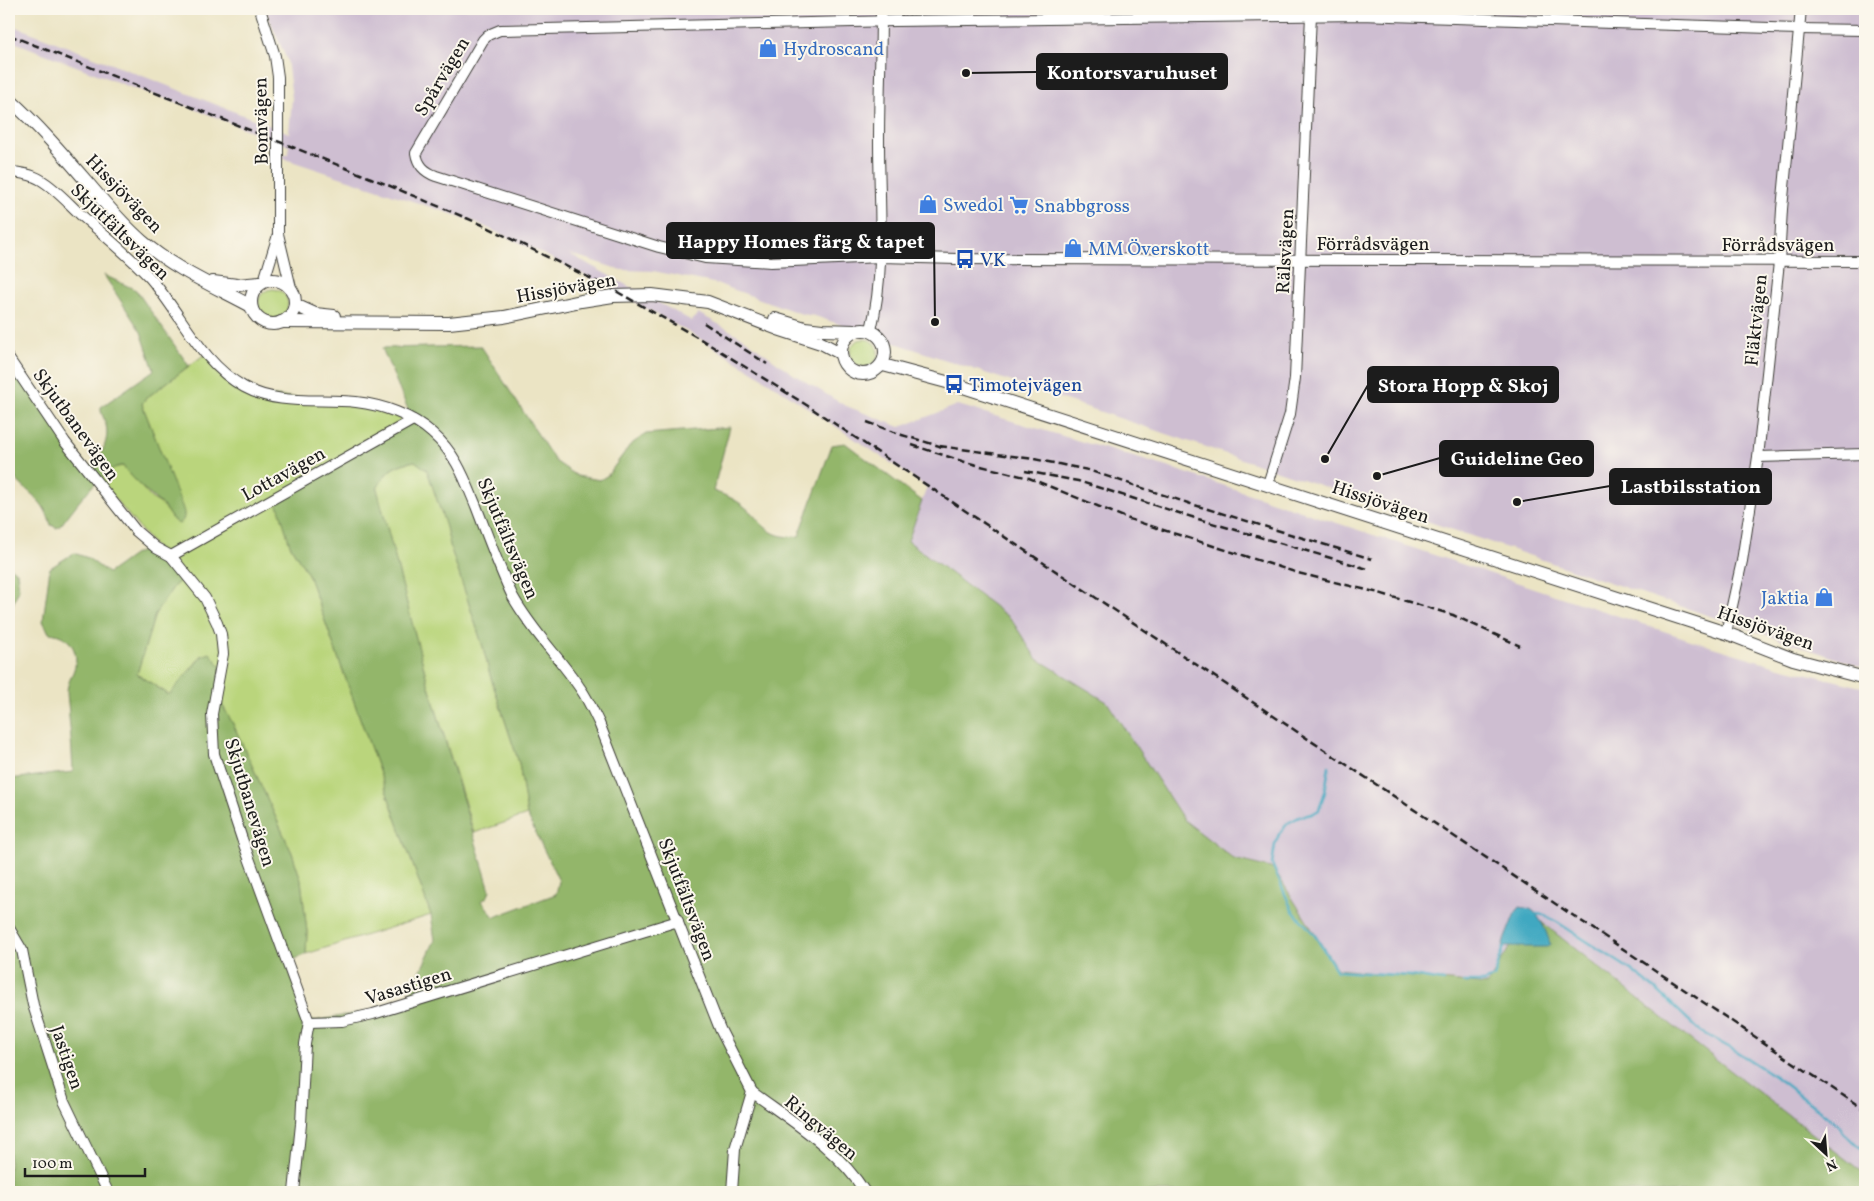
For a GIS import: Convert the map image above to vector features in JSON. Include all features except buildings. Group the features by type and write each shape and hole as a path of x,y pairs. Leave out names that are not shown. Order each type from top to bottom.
{"main road":[{"name":"Hissjövägen","path":"9,98 32,120 118,218 142,242 171,263 251,306"},
{"name":"Hissjövägen","path":"9,106 32,120"},
{"path":"277,279 286,283 291,288 295,296 295,305 289,317 281,322 272,324 257,318 251,306 251,298 255,288 262,282 277,279"},
{"name":"Hissjövägen","path":"201,280 237,285 262,282"},
{"name":"Hissjövägen","path":"281,322 401,324 478,321 613,296 652,295 708,302 736,311 778,329 821,343 840,353"},
{"name":"Hissjövägen","path":"295,305 315,314 401,324"},
{"name":"Hissjövägen","path":"736,311 805,328 856,331"},
{"path":"871,330 881,338 886,346 883,365 872,373 859,374 846,366 840,353 846,338 856,331 871,330"},
{"name":"Hissjövägen","path":"883,365 954,384 1268,484 1726,633 1793,659 1865,678"}],"street":[{"name":"Bomvägen","path":"260,9 275,56 278,77 278,234 291,288"},
{"path":"871,330 881,257 879,142 881,9"},
{"name":"Fläktvägen","path":"1726,633 1742,561 1758,457 1779,262 1782,209 1801,9"},
{"name":"Spårvägen","path":"881,257 772,262 722,260 687,254 659,247 430,174 420,166 416,153 483,40 494,31 512,29 1311,15 1800,30 1865,30"},
{"name":"Rälsvägen","path":"1268,484 1290,414 1295,378 1311,15"},
{"name":"Skjutfältsvägen","path":"9,172 18,172 41,180 131,260 151,280 201,349 220,370 244,387 264,395 297,400 356,402 378,406 413,420 430,431 447,447 460,468 513,597 523,615 580,687 590,704 607,740 720,1029 752,1092"},
{"name":"Bomvägen","path":"262,282 278,234"},
{"name":"Förrådsvägen","path":"881,257 967,259 1865,261"},
{"name":"Skjutbanevägen","path":"9,359 65,442 136,531 156,548 171,556 205,598 222,634 221,667 212,714 214,754 242,840 309,1022"},
{"name":"Lottavägen","path":"171,556 413,420"},
{"path":"1758,457 1865,454"},
{"name":"Vasastigen","path":"309,1022 342,1022 373,1014 678,921"},
{"name":"Jastigen","path":"9,928 22,950 33,1005 64,1101 108,1192"},
{"path":"294,1192 301,1124 305,1044 309,1022"},
{"path":"732,1192 735,1149 752,1092"},
{"name":"Ringvägen","path":"752,1092 839,1158 865,1192"}],"shaded area":[{"path":"265,9 1865,9 1865,668 815,316 802,314 718,284 653,271 621,270 568,253 692,321 698,313 742,337 793,374 844,405 900,427 958,405 1174,469 1706,645 1780,667 1865,688 1865,1174 1531,914 1487,985 1337,969 1274,869 1234,859 1184,820 1106,702 1036,658 1011,619 907,541 927,487 755,373 697,337 617,292 473,221 279,157 288,154 289,146 9,40 9,24 289,133 292,98 287,60"}],"green space":[{"path":"104,275 136,290 189,366 145,399 142,404 183,510 184,516 179,524 173,520 163,506 140,486 123,466 116,467 107,472 98,480 57,528 51,525 43,506 9,470 9,359 87,469 100,455 107,437 101,407 154,370 141,332"},
{"path":"273,289 284,293 288,304 284,315 273,319 262,315 258,304 262,293"},
{"path":"864,339 874,343 878,353 874,363 864,367 854,363 850,353 854,343"},
{"path":"481,346 555,461 577,476 600,480 608,475 630,445 646,434 730,427 713,491 738,502 771,531 787,537 799,536 832,445 845,443 922,501 908,541 1011,619 1036,658 1107,702 1184,820 1234,859 1274,869 1337,969 1487,985 1530,913 1865,1174 1865,1192 9,1192 9,779 73,772 67,690 76,658 74,648 69,641 49,633 43,621 50,568 74,553 88,558 108,573 136,553 156,548 171,556 183,578 174,586 155,614 137,674 169,695 202,656 210,653 221,667 216,694 233,724 292,853 301,880 307,932 306,954 287,963 309,1022 405,1004 435,940 431,915 308,574 290,545 276,498 413,421 382,348","holes":["415,461 427,470 519,763 527,815 559,881 556,894 494,917 482,901 488,896 490,890 427,680 377,489 388,472 396,466"]},
{"path":"205,354 220,370 263,395 356,402 413,420 290,545 308,574 431,915 306,954 307,932 301,880 292,853 233,724 216,694 202,655 170,695 137,674 155,614 174,586 183,578 99,480 112,468 123,466 151,498 161,504 174,521 184,515 142,404 145,399"},
{"path":"415,461 427,470 519,763 527,815 474,833 427,680 377,489 388,472 396,466"},
{"path":"9,567 17,572 19,589 9,614"}],"water":[{"path":"1520,907 1531,909 1538,916 1550,944 1547,947 1504,947 1503,943 1515,913"}],"waterway":[{"path":"1329,766 1325,792 1319,810 1288,823 1279,834 1275,845 1272,864 1292,910 1314,934 1337,971 1411,976 1444,981"},
{"path":"1537,914 1544,915 1557,922 1631,970 1659,992 1701,1032 1773,1075 1840,1126 1843,1132 1865,1151"},
{"path":"1463,982 1485,982 1494,977 1504,947"}],"railway":[{"path":"9,35 371,178 483,225 614,290 702,340 808,406 1865,1110"},
{"path":"704,323 767,364"},
{"path":"867,422 946,448"},
{"path":"912,445 965,462 1029,478 1129,519 1298,573 1379,593 1453,615 1520,646"},
{"path":"939,446 1034,459 1088,470 1191,504 1372,559"},
{"path":"1025,471 1078,481 1368,569"}],"place":[{"name":"Hydroscand","path":"768,48"},
{"name":"Kontorsvaruhuset","path":"966,73"},
{"name":"Swedol","path":"928,204"},
{"name":"Snabbgross","path":"1019,205"},
{"name":"MM Överskott","path":"1073,248"},
{"name":"VK","path":"965,259"},
{"name":"Happy Homes färg & tapet","path":"935,322"},
{"name":"Timotejvägen","path":"954,384"},
{"name":"Stora Hopp & Skoj","path":"1325,459"},
{"name":"Guideline Geo","path":"1377,476"},
{"name":"Lastbilsstation","path":"1517,502"},
{"name":"Jaktia","path":"1824,597"}]}
